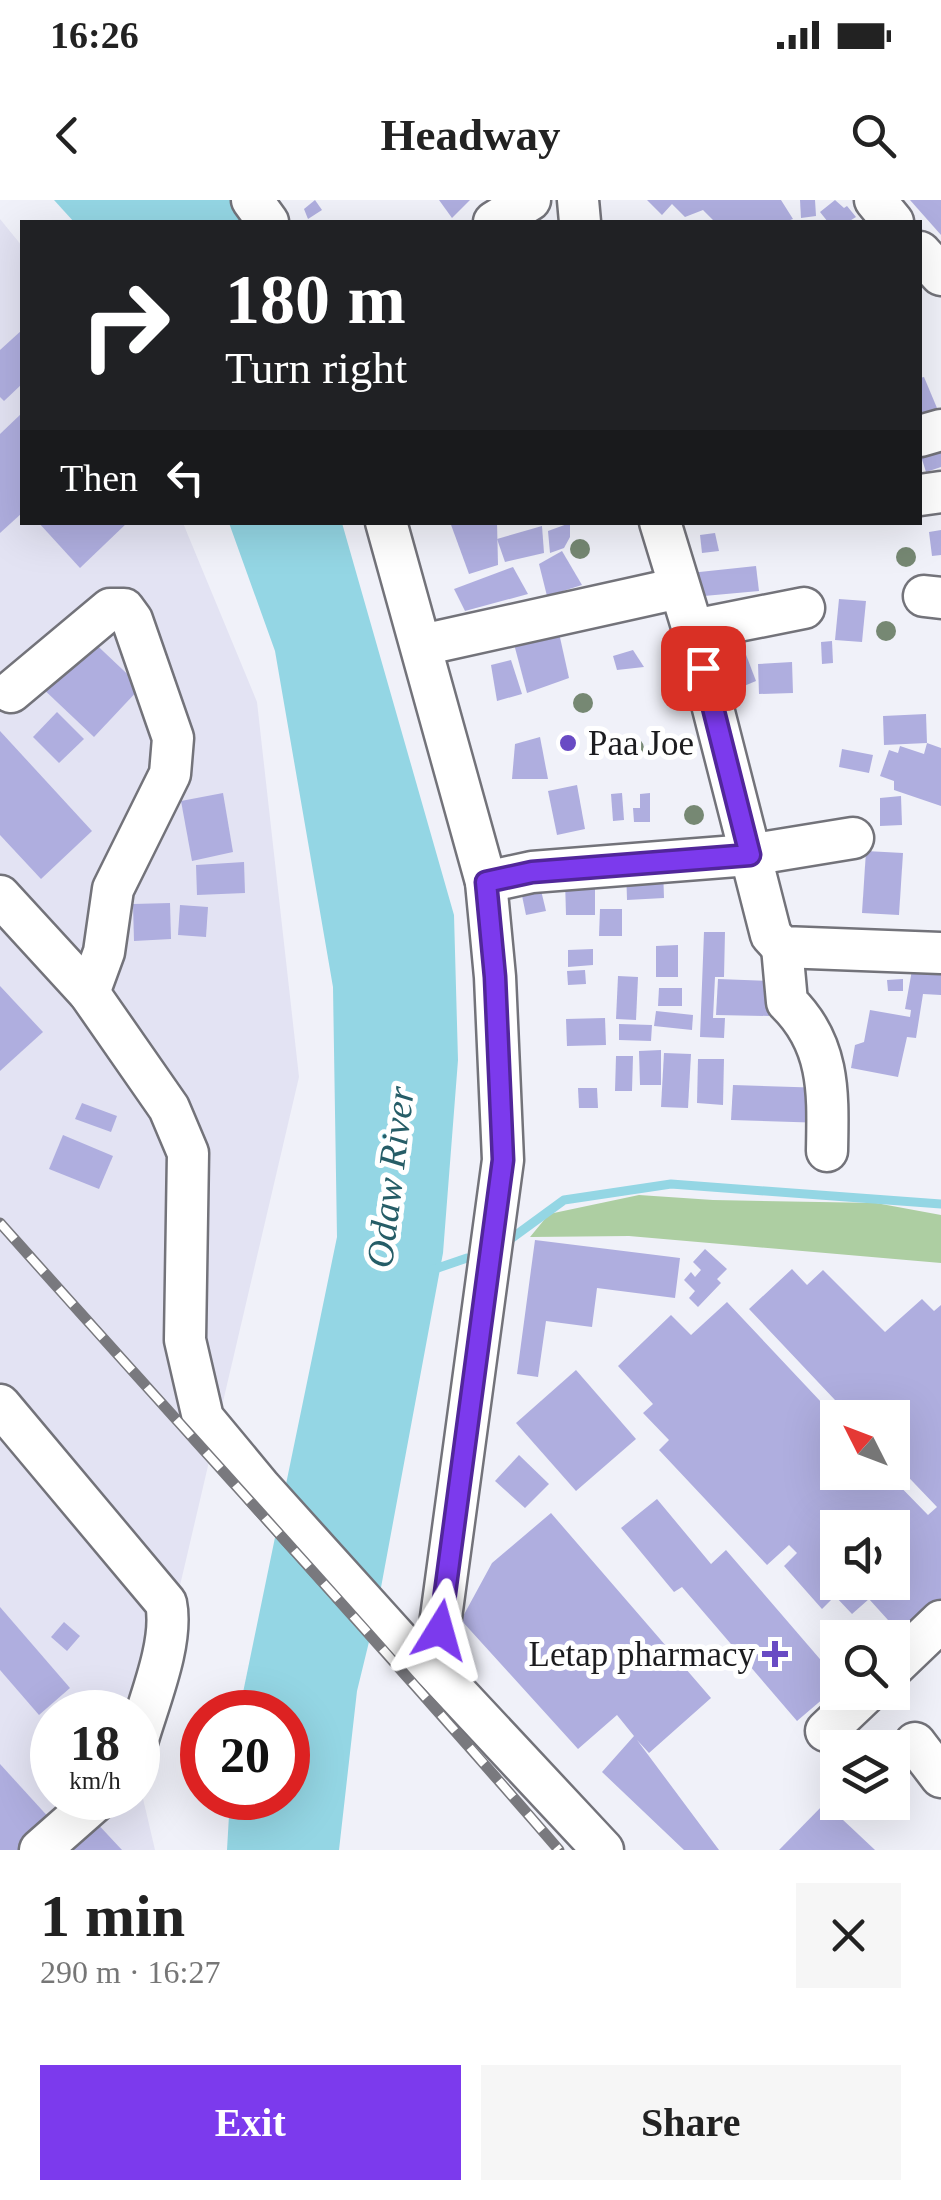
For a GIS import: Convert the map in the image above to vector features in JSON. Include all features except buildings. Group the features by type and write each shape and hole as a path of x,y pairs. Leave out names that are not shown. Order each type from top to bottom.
{"street":[{"path":"497,220 530,200"},
{"path":"875,200 891,220"},
{"path":"922,254 941,275"},
{"path":"387,525 486,882 495,977 503,1160 434,1669"},
{"path":"661,525 694,630 771,934 796,948 941,953"},
{"path":"422,645 679,588"},
{"path":"11,692 110,609 124,608 132,620 173,738 170,774 113,890 104,952 89,993"},
{"path":"694,630 804,608"},
{"path":"486,882 532,872 750,855 853,838"},
{"path":"0,896 89,993 169,1108 188,1153 185,1340 204,1418 260,1488 400,1642 434,1669 604,1850"},
{"path":"796,948 787,1002 802,1017 817,1046 828,1087 827,1152"},
{"path":"0,1405 166,1603 169,1617 165,1643 152,1690"},
{"path":"910,1651 941,1621"},
{"path":"828,1730 849,1710"},
{"path":"915,1743 941,1777"},
{"path":"40,1850 74,1820"}],"shaded area":[{"path":"0,219 20,244 20,525 184,525 257,702 299,1077 156,1690 30,1690 30,1820 148,1820 155,1850 0,1850"}],"green space":[{"path":"639,1195 876,1203 941,1215 941,1263 629,1236 530,1237 549,1214"}],"water":[{"path":"54,200 243,200 256,220 72,220"},
{"name":"Odaw River","path":"230,525 343,525 454,915 458,1060 443,1253 377,1609 357,1691 339,1850 227,1850 229,1820 310,1820 310,1690 244,1690 337,1237 333,987 275,651"}],"waterway":[{"path":"505,1243 564,1200 671,1184 941,1204"},
{"path":"432,1270 467,1258"}],"railway":[{"path":"0,1223 559,1850"}],"place":[{"name":"Paa Joe","path":"568,743"},
{"name":"Letap pharmacy","path":"775,1654"}],"route":[{"path":"440,1630 503,1160 495,977 486,882 532,872 750,855 703,668"}]}
